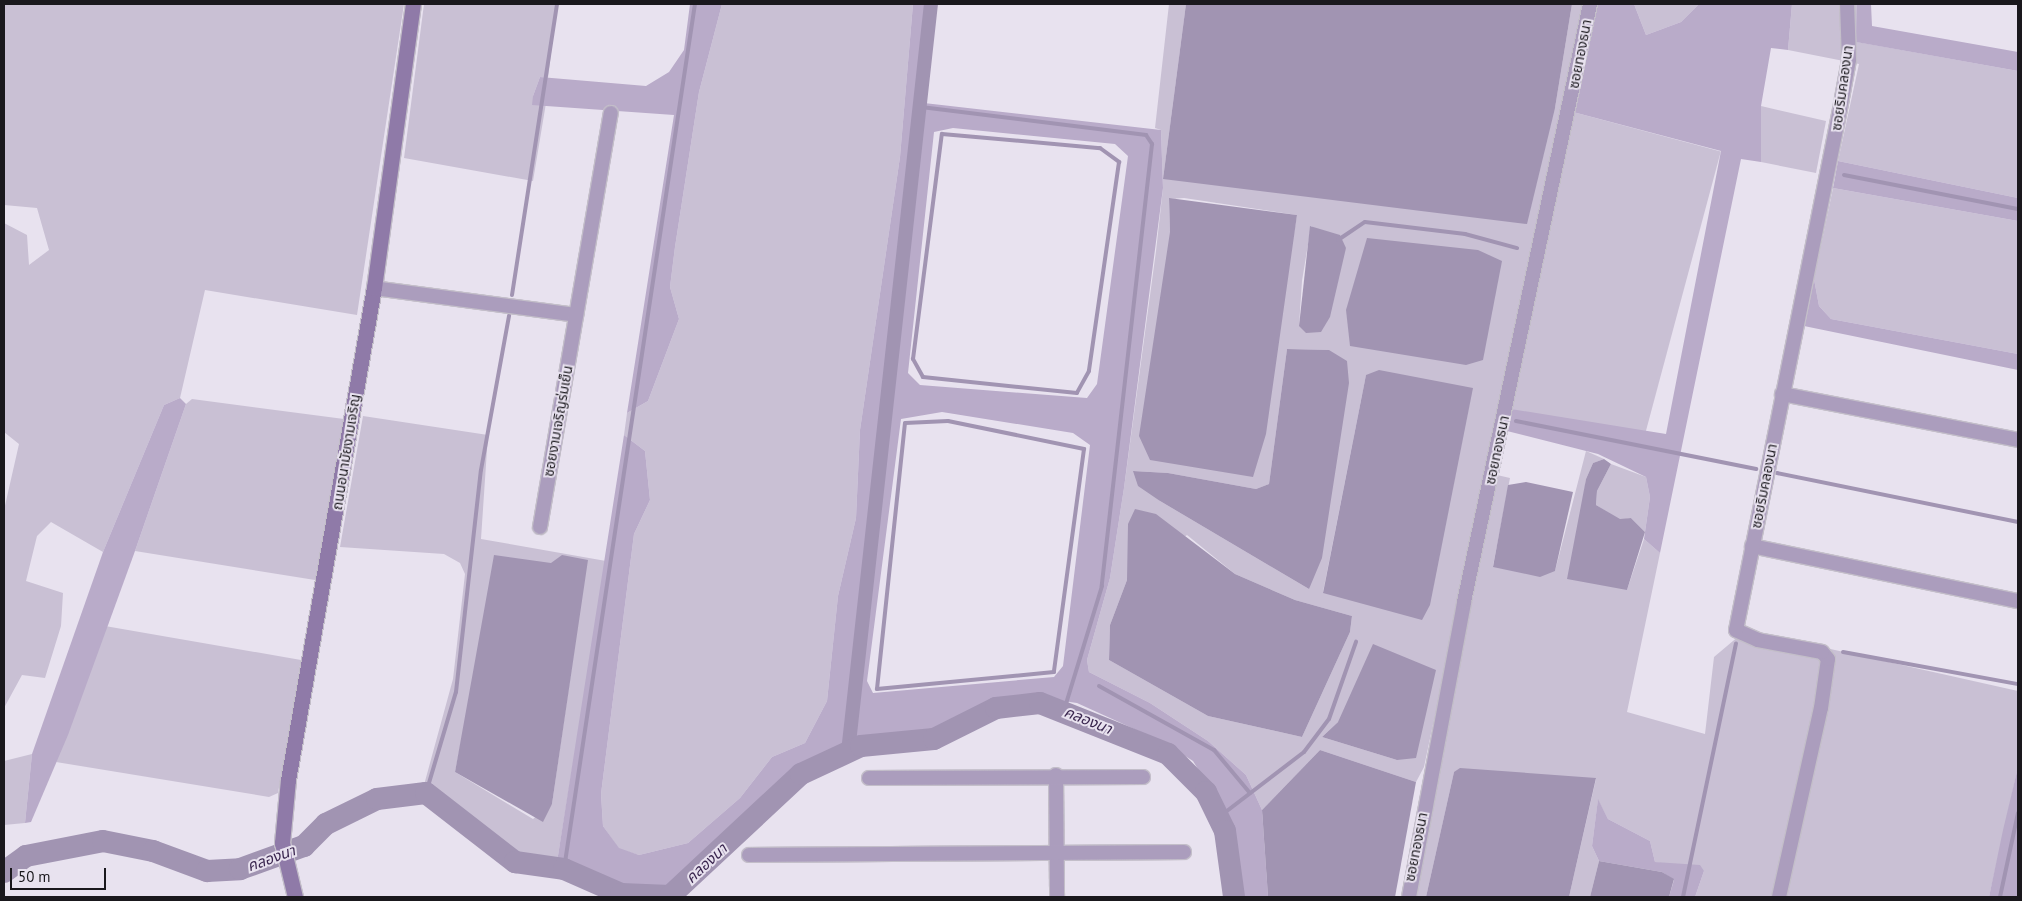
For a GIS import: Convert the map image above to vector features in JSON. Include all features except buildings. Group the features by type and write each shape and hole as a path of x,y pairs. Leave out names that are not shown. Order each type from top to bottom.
{"street":[{"name":"ถนนอนามัยงามเจริญ","path":"295,897 282,842 288,780 374,288 413,4"},
{"name":"ซอยทองธนา","path":"1409,897 1464,602 1590,4"},
{"name":"ซอยริมคลองนา","path":"1779,897 1828,663 1822,652 1758,640 1736,630 1849,60 1848,4"},
{"name":"ซอยงามเจริญร่มเย็น","path":"540,526 612,113"},
{"path":"374,288 576,315"},
{"path":"1782,394 2018,440"},
{"path":"1752,546 2018,601"},
{"path":"1056,775 1057,897"},
{"path":"869,778 1056,775 1143,777"},
{"path":"749,855 1057,850 1184,852"}],"shaded area":[{"path":"4,4 404,4 357,315 205,290 180,398 164,405 103,552 51,522 37,536 26,581 63,593 61,626 45,678 22,675 4,708 4,510 19,444 4,432 4,223 27,235 29,265 49,250 37,208 4,205"},
{"path":"424,4 557,4 548,78 540,77 533,96 533,105 546,103 533,181 404,158"},
{"path":"690,4 722,4 699,92 675,247 670,287 679,319 648,401 627,413 674,115 532,105 533,96 540,77 646,86 669,72 684,50"},
{"path":"722,4 913,4 900,157 860,430 856,518 838,596 827,701 805,743 772,757 740,798 688,843 639,855 619,849 603,826 601,794 634,534 650,500 645,451 624,435 627,413 648,401 679,319 670,287 675,247 699,92"},
{"path":"913,4 935,4 924,103 1161,130 1163,188 1124,488 1110,578 1087,660 1089,672 1150,703 1208,741 1246,775 1262,810 1268,897 1242,897 1234,827 1193,761 1165,743 1077,703 1036,697 986,706 919,736 863,740 802,767 670,889 630,889 557,862 624,435 645,451 650,500 634,534 601,794 603,826 619,848 639,855 688,843 740,798 772,757 805,743 827,701 838,596 856,518 860,430 900,157","holes":["953,128 1115,144 1128,156 1097,384 1087,398 920,385 908,373 934,132","942,412 1073,433 1090,445 1063,666 1054,677 873,693 867,681 901,419"]},
{"path":"1169,4 1186,4 1163,179 1555,108 1572,4 1585,4 1424,767 1416,782 1320,750 1262,810 1246,775 1208,741 1150,703 1089,672 1087,660 1110,578 1156,251 1163,188 1161,130 1155,128","holes":["1184,198 1297,215 1281,310 1170,231 1169,199","1311,226 1346,248 1299,326 1302,281","1287,349 1329,350 1309,589 1160,501 1134,471 1168,473 1256,489 1269,484","1366,375 1352,600 1323,592","1187,535 1235,574 1295,600 1352,616 1350,632 1302,737 1208,716 1109,660 1110,625 1127,580","1338,722 1397,760 1322,737"]},
{"path":"1186,4 1572,4 1555,108 1527,224 1163,179"},
{"path":"1595,4 1634,4 1646,35 1681,22 1699,4 1792,4 1788,50 1771,48 1761,106 1761,162 1741,159 1660,553 1644,539 1650,497 1646,477 1598,454 1507,431 1511,409 1666,434 1721,151 1573,112"},
{"path":"1634,4 1699,4 1681,22 1646,35"},
{"path":"1792,4 1857,4 1857,42 2018,71 2018,198 1838,161 1859,64 1788,50"},
{"path":"1857,4 1871,4 1872,26 2018,52 2018,71 1856,42"},
{"path":"1761,106 1826,121 1816,173 1761,162"},
{"path":"1573,112 1721,152 1642,444 1495,405"},
{"path":"1838,161 2018,198 2018,221 1833,188"},
{"path":"1833,188 2018,221 2018,354 1831,319 1819,306 1814,279"},
{"path":"1169,198 1297,215 1266,434 1253,477 1150,460 1139,436 1170,232"},
{"path":"1310,226 1340,235 1346,248 1330,317 1321,332 1306,333 1299,326"},
{"path":"1367,238 1478,250 1502,261 1483,360 1466,365 1350,346 1346,310"},
{"path":"1814,279 1819,306 1831,319 2018,354 2018,370 1804,326"},
{"path":"1287,349 1329,350 1347,361 1349,383 1322,558 1309,589 1160,501 1138,486 1133,471 1168,473 1256,489 1269,484"},
{"path":"1379,370 1473,388 1430,605 1422,620 1323,593 1366,375"},
{"path":"180,398 186,404 68,735 31,822 25,823 32,754 103,552 164,405"},
{"path":"192,399 344,419 315,580 135,551 186,404"},
{"path":"363,416 488,435 481,539 606,561 557,862 542,862 519,853 424,785 453,679 465,574 460,563 444,554 340,547","holes":["587,560 552,804 533,819 455,772 480,647 552,563"]},
{"path":"1586,451 1604,459 1593,463 1586,479 1580,527 1627,590 1644,539 1660,553 1627,712 1705,734 1714,657 1746,630 2018,691 2018,767 1989,897 1695,897 1704,871 1655,862 1650,841 1608,819 1598,800 1592,846 1599,861 1590,897 1569,897 1596,779 1454,772 1426,897 1414,897 1497,475 1510,478 1493,566 1555,571"},
{"path":"1604,459 1611,464 1597,491 1596,505 1620,519 1631,518 1645,532 1627,590 1567,579 1586,479 1593,463"},
{"path":"1611,464 1646,477 1650,497 1645,532 1631,518 1620,520 1596,505 1597,491"},
{"path":"1526,482 1573,492 1555,571 1540,577 1493,567 1508,485"},
{"path":"1135,509 1156,514 1235,574 1295,600 1352,616 1350,632 1302,737 1208,716 1109,660 1110,625 1127,580 1128,524"},
{"path":"494,555 551,563 562,555 588,560 552,804 543,822 455,772"},
{"path":"105,626 301,660 278,793 269,797 56,762"},
{"path":"1373,644 1436,670 1416,758 1397,760 1322,737 1338,722"},
{"path":"1320,750 1416,782 1395,897 1268,897 1262,810"},
{"path":"32,754 25,823 4,825 4,761"},
{"path":"2018,767 2018,897 1989,897 2003,830"},
{"path":"1460,768 1596,778 1569,897 1426,897 1454,772"},
{"path":"1598,799 1608,819 1650,841 1655,862 1700,865 1704,871 1695,897 1669,897 1674,880 1662,872 1599,861 1592,846"},
{"path":"1599,861 1662,872 1674,879 1669,897 1590,897"}],"waterway":[{"path":"512,295 557,4"},
{"path":"564,869 695,4"},
{"path":"848,752 931,4"},
{"path":"921,107 1146,135 1152,144 1102,586 1064,710"},
{"path":"942,134 1100,148 1119,162 1089,371 1077,393 923,377 913,359 942,134"},
{"path":"1844,175 2018,209"},
{"path":"1338,240 1365,222 1465,234 1517,248"},
{"path":"426,793 456,692 481,470 509,316"},
{"path":"948,421 1084,449 1054,672 877,689 905,423 948,421"},
{"path":"1516,421 1756,469"},
{"path":"1777,473 2018,522"},
{"path":"1219,817 1304,752 1329,719 1356,642"},
{"path":"1683,897 1736,643"},
{"path":"1843,652 2018,684"},
{"path":"1099,686 1214,750 1250,793"},
{"name":"คลองนา","path":"4,872 26,856 103,841 153,851 207,871 240,869 304,846 326,824 377,799 426,793 515,862 564,869 621,894 670,896 801,774 861,746 934,739 996,708 1040,703 1168,754 1206,792 1225,831 1234,897"},
{"path":"2000,897 2018,813"}]}
